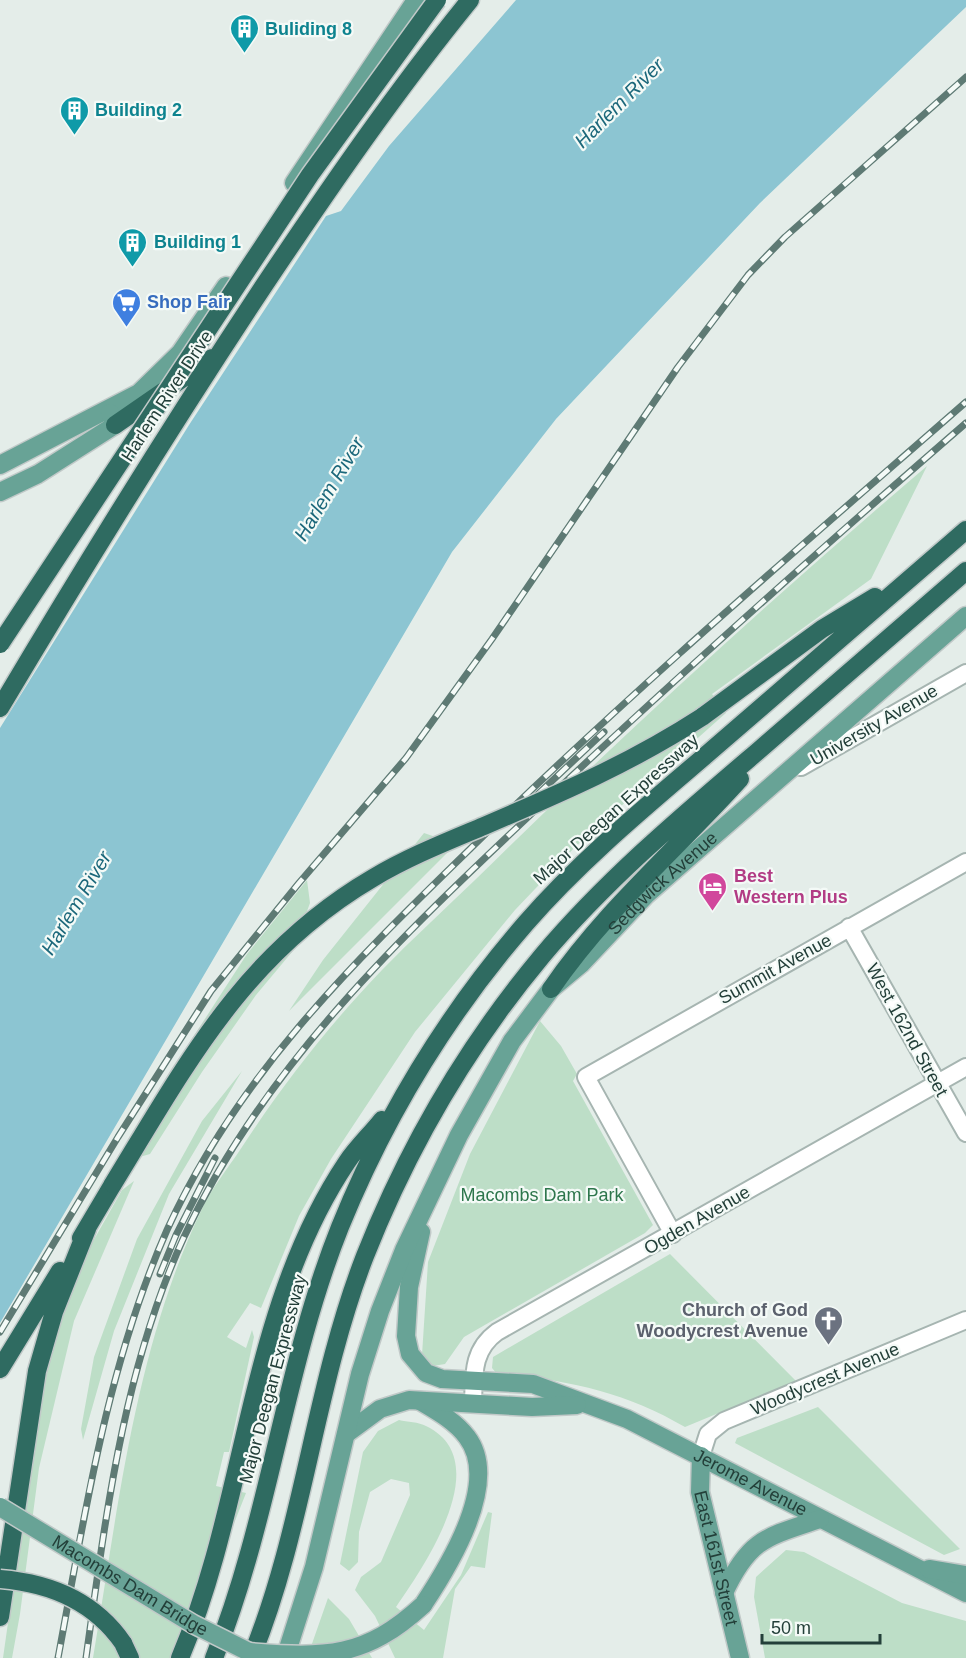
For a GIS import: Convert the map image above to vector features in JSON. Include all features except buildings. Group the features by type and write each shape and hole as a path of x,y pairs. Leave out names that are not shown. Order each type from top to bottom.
{"highway":[{"name":"Harlem River Drive","path":"0,644 316,166 436,0"},
{"name":"Harlem River Drive","path":"0,708 128,497 220,352 349,161 470,0"},
{"path":"112,418 220,352"},
{"name":"Major Deegan Expressway","path":"214,1658 246,1566 310,1308 356,1189 403,1096 428,1055 478,982 528,920 572,875 966,530"},
{"path":"0,1369 203,1037 250,978 291,938 331,905 374,877 422,853 631,761 702,717 822,629 920,570"},
{"path":"253,1656 283,1561 323,1392 346,1308 388,1201 436,1107 489,1025 560,935 649,847 966,571"},
{"path":"551,989 573,956 624,898 697,827 790,724"},
{"path":"180,1658 215,1560 269,1344 298,1260 319,1213 347,1161 403,1096"},
{"path":"0,1617 37,1371 54,1312 87,1229"},
{"path":"0,1579 20,1581 52,1590 87,1606 112,1628 130,1658"}],"main road":[{"name":"Harlem River Drive","path":"112,418 153,382 188,342 416,0"},
{"path":"0,465 40,445 112,418"},
{"path":"0,492 52,465 112,418"},
{"path":"40,445 52,465"},
{"name":"Sedgwick Avenue","path":"427,1204 485,1085 512,1041 551,989 581,964 661,881 966,616"},
{"path":"285,1658 314,1567 360,1374 377,1320 404,1250 427,1204"},
{"name":"Jerome Avenue","path":"427,1204 409,1287 408,1349 417,1364 431,1376 533,1384 644,1426 966,1593"},
{"path":"253,1656 331,1658 354,1654 394,1634 423,1605 441,1575 476,1497 478,1465 467,1437 446,1417 418,1400"},
{"name":"Jerome Avenue","path":"346,1434 380,1409 399,1402 418,1400 532,1407 585,1405"},
{"name":"East 161st Street","path":"701,1456 700,1492 740,1658"},
{"name":"Macombs Dam Bridge","path":"0,1507 193,1624 253,1656"},
{"path":"724,1593 737,1566 759,1542 820,1519"},
{"name":"Jerome Avenue","path":"913,1567 966,1575"}],"street":[{"name":"University Avenue","path":"782,778 966,672"},
{"name":"Summit Avenue","path":"673,1234 586,1077 966,861"},
{"name":"West 162nd Street","path":"849,927 966,1133"},
{"name":"Ogden Avenue","path":"472,1403 479,1350 491,1336 966,1067"},
{"name":"Woodycrest Avenue","path":"701,1456 708,1434 724,1421 966,1320"}],"green space":[{"path":"927,466 871,579 712,694 726,713 576,846 515,910 415,1032 331,1159 299,1216 261,1308 250,1303 227,1337 246,1348 252,1330 254,1337 229,1452 224,1452 216,1486 246,1493 181,1658 93,1658 132,1430 144,1374 160,1318 178,1264 205,1203 274,1100 344,1012 405,947 697,669"},
{"path":"424,833 456,844 289,1011 323,960"},
{"path":"307,880 310,903 292,952 256,995 202,1072 150,1154 136,1158 186,1048 247,954"},
{"name":"Macombs Dam Park","path":"540,1021 561,1046 577,1074 573,1081 653,1225 645,1233 464,1337 445,1364 433,1366 422,1355 428,1262 470,1154"},
{"path":"242,1071 169,1194 114,1331 83,1440 81,1429 94,1357 137,1239 202,1121"},
{"path":"134,1181 74,1321 39,1468 12,1658 3,1658 40,1398 50,1353 70,1282 122,1190"},
{"path":"670,1254 796,1381 685,1427 618,1396 547,1379 497,1374 492,1368 493,1357"},
{"path":"818,1407 960,1549 944,1555 735,1443 737,1438"},
{"path":"399,1420 426,1426 446,1442 455,1463 455,1487 437,1540 396,1607 424,1630 461,1575 488,1512 492,1513 485,1568 471,1566 455,1589 443,1658 395,1658 375,1616 355,1590 361,1577 381,1562 410,1495 409,1483 391,1479 370,1492 359,1532 358,1562 349,1571 340,1564 363,1452 378,1431"},
{"path":"786,1550 804,1552 902,1603 966,1621 966,1658 765,1658 754,1597 756,1577"},
{"path":"328,1598 349,1619 372,1658 307,1658"}],"water":[{"name":"Harlem River","path":"516,0 966,0 966,7 760,203 556,419 452,552 0,1323 0,728 189,425 326,216 341,211 389,146"}],"railway":[{"path":"0,1332 118,1137 211,991 299,883 406,758 492,639 678,367 748,275 785,237 966,77"},
{"path":"58,1658 100,1441 128,1334 146,1281 167,1230 195,1174 227,1122 262,1072 340,980 530,791 715,622 966,402"},
{"path":"86,1658 110,1497 131,1391 146,1339 163,1287 184,1237 217,1174 255,1114 297,1057 343,1003 441,900 700,658 966,423"},
{"path":"537,795 604,732"},
{"path":"160,1274 176,1235 215,1158"}],"place":[{"name":"Buliding 8","path":"244,54"},
{"name":"Building 2","path":"74,136"},
{"name":"Building 1","path":"133,268"},
{"name":"Shop Fair","path":"126,328"},
{"name":"Best Western Plus","path":"713,912"},
{"name":"Church of God Woodycrest Avenue","path":"829,1346"}]}
